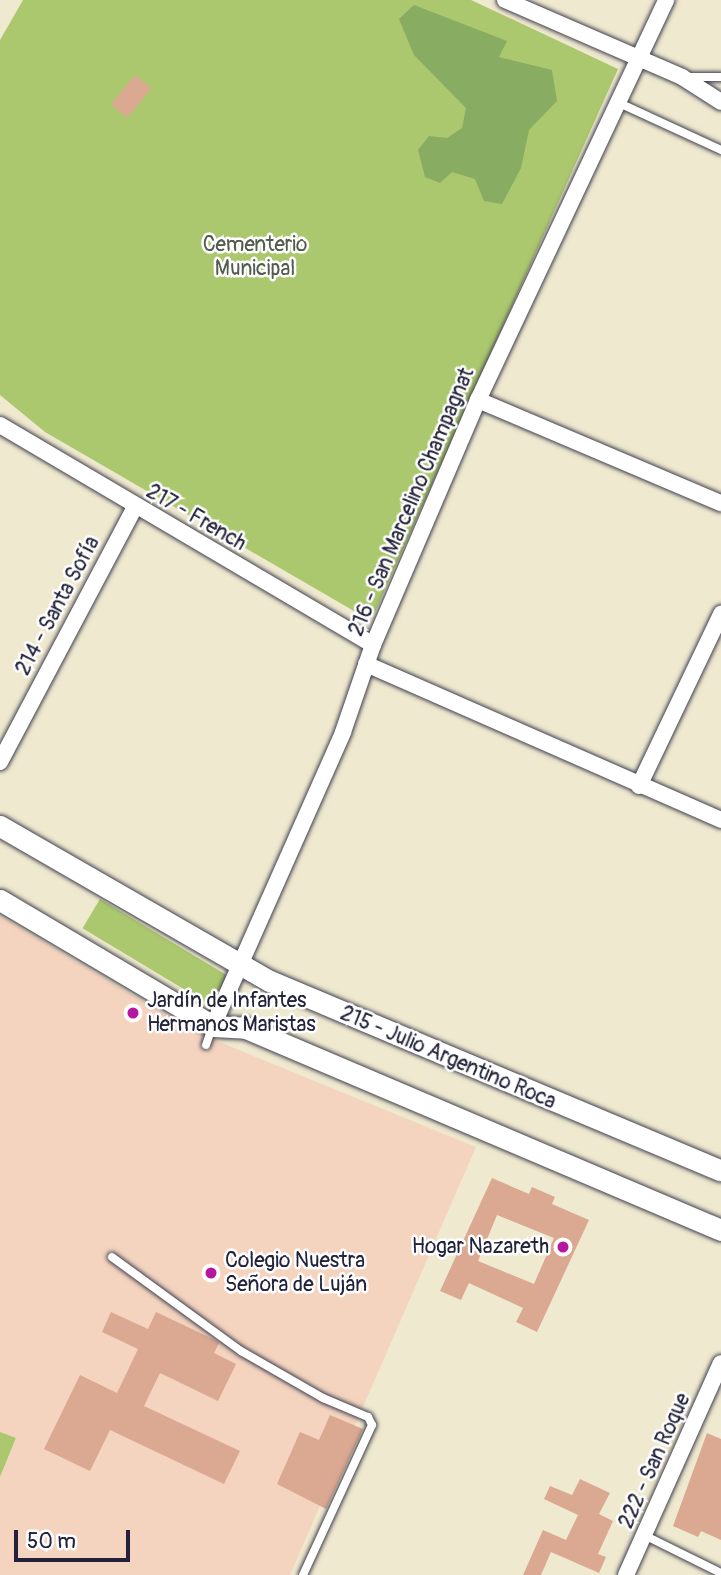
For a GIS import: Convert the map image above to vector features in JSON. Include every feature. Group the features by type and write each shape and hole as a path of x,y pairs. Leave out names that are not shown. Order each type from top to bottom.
{"street":[{"path":"505,0 682,78 721,102"},
{"name":"216 - San Marcelino Champagnat","path":"209,1035 242,966 343,732 373,645 478,400 666,0"},
{"path":"478,400 721,503"},
{"name":"217 - French","path":"0,425 373,645"},
{"name":"214 - Santa Sofía","path":"0,762 135,507"},
{"path":"639,786 721,614"},
{"path":"366,664 721,820"},
{"name":"215 - Julio Argentino Roca","path":"0,825 242,966 333,1010 721,1171"},
{"path":"0,900 209,1035 246,1028 721,1230"},
{"name":"222 - San Roque","path":"626,1575 721,1363"}],"lane":[{"path":"682,78 721,77"},
{"path":"617,102 721,149"},
{"path":"112,1257 241,1352 323,1398 368,1417 372,1425 303,1575"},
{"path":"644,1535 721,1573"}],"shaded area":[{"name":"Colegio Nuestra Señora de Luján","path":"0,916 195,1032 476,1147 290,1575 0,1575 0,1477 16,1439 0,1432"}],"green space":[{"name":"Cementerio Municipal","path":"23,0 471,0 618,69 374,614 366,618 45,432 0,395 0,40"},
{"path":"414,5 507,41 499,57 552,70 557,101 529,130 521,168 502,204 484,201 475,179 452,172 440,183 425,177 418,150 429,136 447,138 462,128 466,108 414,55 399,19"},
{"path":"100,899 228,976 210,1005 82,928"},
{"path":"0,1432 16,1438 0,1477"}],"building":[{"path":"135,75 151,88 127,118 111,105"},
{"name":"Hogar Nazareth","path":"492,1178 529,1194 532,1187 555,1197 552,1204 589,1220 537,1332 516,1322 523,1308 469,1283 461,1300 440,1291","holes":["497,1215 554,1238 534,1284 478,1261"]},
{"path":"111,1312 148,1329 156,1312 213,1339 219,1343 214,1353 236,1364 218,1401 160,1373 144,1406 240,1451 224,1484 110,1430 90,1471 44,1449 80,1375 117,1393 138,1349 102,1332"},
{"path":"330,1415 363,1429 326,1509 277,1484 300,1432 319,1440"},
{"path":"707,1433 721,1439 721,1540 701,1531 698,1537 673,1526"},
{"path":"580,1479 610,1493 599,1514 613,1521 598,1554 606,1557 599,1573 551,1552 541,1575 523,1575 543,1530 566,1540 578,1515 544,1499 550,1486 572,1495"}],"place":[{"name":"Jardín de Infantes Hermanos Maristas","path":"133,1013"},
{"name":"Hogar Nazareth","path":"563,1247"},
{"name":"Colegio Nuestra Señora de Luján","path":"211,1273"}]}
